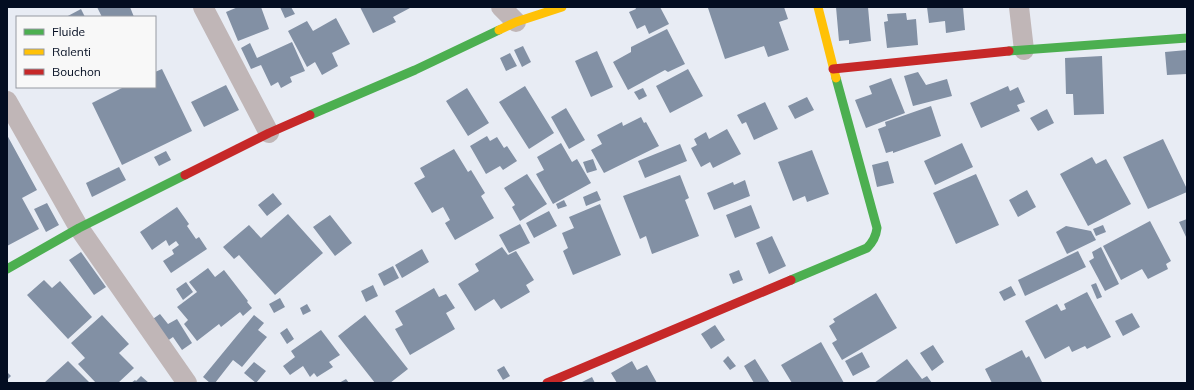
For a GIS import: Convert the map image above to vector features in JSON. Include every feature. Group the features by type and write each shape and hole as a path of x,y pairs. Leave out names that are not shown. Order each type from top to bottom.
{"street":[{"path":"203,7 269,133"},
{"path":"501,7 516,22"},
{"path":"7,269 79,228 269,133 415,70 516,22 562,7"},
{"path":"547,383 867,248 873,243 877,228 833,69 818,7"},
{"path":"1019,7 1024,50"},
{"path":"833,69 1024,50 1187,38"},
{"path":"7,101 79,228 187,383"}],"building":[{"path":"97,7 130,7 134,16 102,16"},
{"path":"238,7 261,7 269,29 238,41 226,12"},
{"path":"280,7 291,7 295,14 285,18"},
{"path":"360,7 410,8 393,17 396,22 373,33"},
{"path":"635,7 660,7 669,24 649,34 645,25 637,29 629,12 636,9"},
{"path":"784,7 788,19 779,22 789,50 768,57 764,46 725,59 708,8"},
{"path":"836,7 868,7 871,41 849,44 849,40 839,41"},
{"path":"927,7 963,7 965,30 946,33 945,21 929,23"},
{"path":"81,9 84,16 68,16"},
{"path":"906,13 907,20 916,19 918,45 887,48 884,22 888,21 887,14"},
{"path":"336,18 350,44 332,53 338,66 322,75 315,62 307,67 288,31 307,21 313,31"},
{"path":"667,29 685,64 668,72 665,70 628,90 613,62 631,52 631,47"},
{"path":"292,42 305,71 290,77 292,82 281,88 278,82 271,86 261,65 251,69 241,48 250,43 257,58"},
{"path":"523,46 531,62 522,67 514,50"},
{"path":"1187,50 1187,74 1167,75 1165,52"},
{"path":"597,51 613,87 591,97 575,61"},
{"path":"510,53 517,66 506,71 500,58"},
{"path":"1102,56 1104,114 1074,115 1073,94 1066,94 1065,58"},
{"path":"162,69 192,131 122,165 92,103 122,88 156,88 156,72"},
{"path":"688,69 703,96 670,113 656,86"},
{"path":"918,72 926,85 947,79 952,96 913,106 904,76"},
{"path":"891,78 905,113 866,128 855,100 872,94 869,86"},
{"path":"226,85 239,110 204,127 191,102"},
{"path":"525,86 554,133 529,149 499,102"},
{"path":"1008,86 1010,91 1018,87 1025,102 1017,105 1020,111 981,128 970,103"},
{"path":"467,88 489,123 468,136 446,101"},
{"path":"643,88 647,96 639,100 634,92"},
{"path":"807,97 814,110 795,119 788,106"},
{"path":"765,102 778,129 754,140 746,122 742,124 737,115"},
{"path":"931,106 941,136 893,153 893,151 886,153 878,129 886,126 885,122"},
{"path":"566,108 585,140 569,149 551,117"},
{"path":"1047,109 1054,123 1038,131 1030,118"},
{"path":"641,117 644,123 646,122 659,146 604,173 591,150 602,144 597,135 622,122 623,126"},
{"path":"727,129 741,154 713,168 710,162 701,167 691,148 697,145 694,139 706,132 709,139"},
{"path":"7,135 37,190 22,198 39,229 7,246"},
{"path":"487,136 490,141 497,137 504,148 507,146 517,161 503,170 500,166 486,174 470,146"},
{"path":"1163,139 1187,189 1187,192 1148,209 1123,157"},
{"path":"561,143 572,162 577,159 591,183 553,204 536,174 544,170 537,157"},
{"path":"962,143 973,167 935,185 924,161"},
{"path":"680,144 687,161 645,178 638,161"},
{"path":"454,149 468,172 471,170 485,193 481,196 494,218 455,240 445,223 450,220 443,207 432,213 414,183 425,177 420,168"},
{"path":"812,150 829,194 807,202 805,196 793,201 778,162"},
{"path":"166,151 171,160 159,166 154,157"},
{"path":"1092,157 1096,164 1106,159 1131,204 1088,226 1060,174"},
{"path":"593,159 597,170 587,173 583,162"},
{"path":"888,161 894,183 877,187 872,165"},
{"path":"119,167 126,180 92,197 86,183"},
{"path":"527,174 547,204 520,221 512,207 515,205 504,188"},
{"path":"976,174 999,225 956,244 933,193"},
{"path":"680,175 689,198 685,200 699,236 652,254 646,236 640,239 623,196"},
{"path":"745,180 750,196 714,210 707,193 733,182 734,185"},
{"path":"1027,190 1036,207 1018,217 1009,200"},
{"path":"597,191 601,200 586,206 583,197"},
{"path":"273,193 282,204 267,216 258,205"},
{"path":"564,200 567,206 558,209 556,204"},
{"path":"47,203 59,225 46,232 34,209"},
{"path":"600,204 621,255 573,275 563,251 568,248 562,233 574,228 569,217"},
{"path":"751,205 760,228 735,238 726,215"},
{"path":"177,207 189,224 187,226 196,239 199,237 207,249 171,273 163,261 174,254 172,250 179,245 176,241 169,246 166,240 152,250 140,232"},
{"path":"549,211 557,226 534,238 526,223"},
{"path":"288,214 323,253 275,295 239,255 234,259 223,247 249,225 261,238"},
{"path":"330,215 352,243 335,256 313,227"},
{"path":"1187,219 1187,239 1179,222"},
{"path":"1150,221 1171,261 1166,264 1168,269 1148,279 1142,269 1121,280 1103,246"},
{"path":"520,224 530,243 509,253 499,235"},
{"path":"1103,225 1106,232 1096,236 1093,229"},
{"path":"1066,226 1091,231 1096,240 1067,254 1056,232"},
{"path":"772,236 786,266 769,274 756,243"},
{"path":"502,247 508,255 516,251 534,280 526,285 530,292 501,309 494,299 475,311 458,284 479,271 475,264"},
{"path":"1101,247 1119,284 1105,291 1089,261 1094,258 1092,252"},
{"path":"422,249 429,262 402,278 395,265"},
{"path":"1078,251 1086,267 1025,296 1018,280"},
{"path":"81,252 106,287 94,295 69,260"},
{"path":"393,266 399,278 384,286 378,274"},
{"path":"208,268 215,277 224,270 252,308 243,316 240,312 221,327 219,324 197,341 184,324 188,320 177,307 197,292 189,282"},
{"path":"739,270 743,280 733,284 729,274"},
{"path":"44,280 52,288 60,281 92,317 68,339 27,295"},
{"path":"186,282 193,292 183,300 176,289"},
{"path":"1096,283 1102,297 1097,299 1091,285"},
{"path":"373,285 378,296 366,302 361,291"},
{"path":"1011,286 1016,295 1004,301 999,292"},
{"path":"434,288 439,297 446,294 455,308 446,313 455,329 410,355 395,329 403,325 395,311"},
{"path":"1087,292 1111,337 1087,349 1085,346 1072,352 1069,346 1045,359 1025,321 1057,304 1061,311 1066,309 1064,304"},
{"path":"876,293 897,328 842,360 832,343 837,340 829,326 835,322 833,319"},
{"path":"280,298 285,307 274,313 269,304"},
{"path":"307,304 311,311 303,315 300,308"},
{"path":"1132,313 1140,327 1123,336 1115,321"},
{"path":"160,314 168,324 177,319 192,343 182,350 173,337 163,344 147,323"},
{"path":"102,315 129,344 119,353 134,368 118,383 96,383 78,364 85,358 71,343"},
{"path":"254,315 264,323 258,330 267,337 242,367 233,360 215,383 210,383 203,377"},
{"path":"365,315 408,369 390,383 375,383 338,336"},
{"path":"715,325 725,340 711,349 701,334"},
{"path":"287,328 294,339 287,344 280,333"},
{"path":"321,330 340,355 329,362 333,367 317,377 314,373 310,377 303,366 290,375 283,366 295,357 291,351"},
{"path":"821,342 844,383 792,383 781,365"},
{"path":"933,345 944,362 932,371 920,353"},
{"path":"1022,350 1026,358 1029,356 1042,382 992,383 985,369"},
{"path":"862,352 870,367 853,376 845,361"},
{"path":"728,356 736,366 730,370 723,361"},
{"path":"755,359 770,383 754,383 744,366"},
{"path":"907,359 922,379 927,376 932,383 874,383"},
{"path":"68,361 90,383 44,383"},
{"path":"632,361 637,370 647,365 657,383 617,383 611,373"},
{"path":"254,362 266,371 256,383 244,373"},
{"path":"504,366 510,376 503,380 497,370"},
{"path":"7,372 11,376 7,380"},
{"path":"141,376 149,383 131,383 135,380 136,381"},
{"path":"592,377 595,383 580,383"},
{"path":"346,379 349,383 339,383"}],"traffic: fast":[{"path":"310,115 415,70 499,30"},
{"path":"1009,51 1187,38"},
{"path":"791,280 867,248 874,239 877,231 836,78"},
{"path":"7,269 79,228 185,175"}],"traffic: slow":[{"path":"499,30 516,22 562,7"},
{"path":"818,7 836,78"}],"traffic: jam":[{"path":"833,69 1009,51"},
{"path":"185,175 269,133 310,115"},
{"path":"547,383 791,280"}]}
